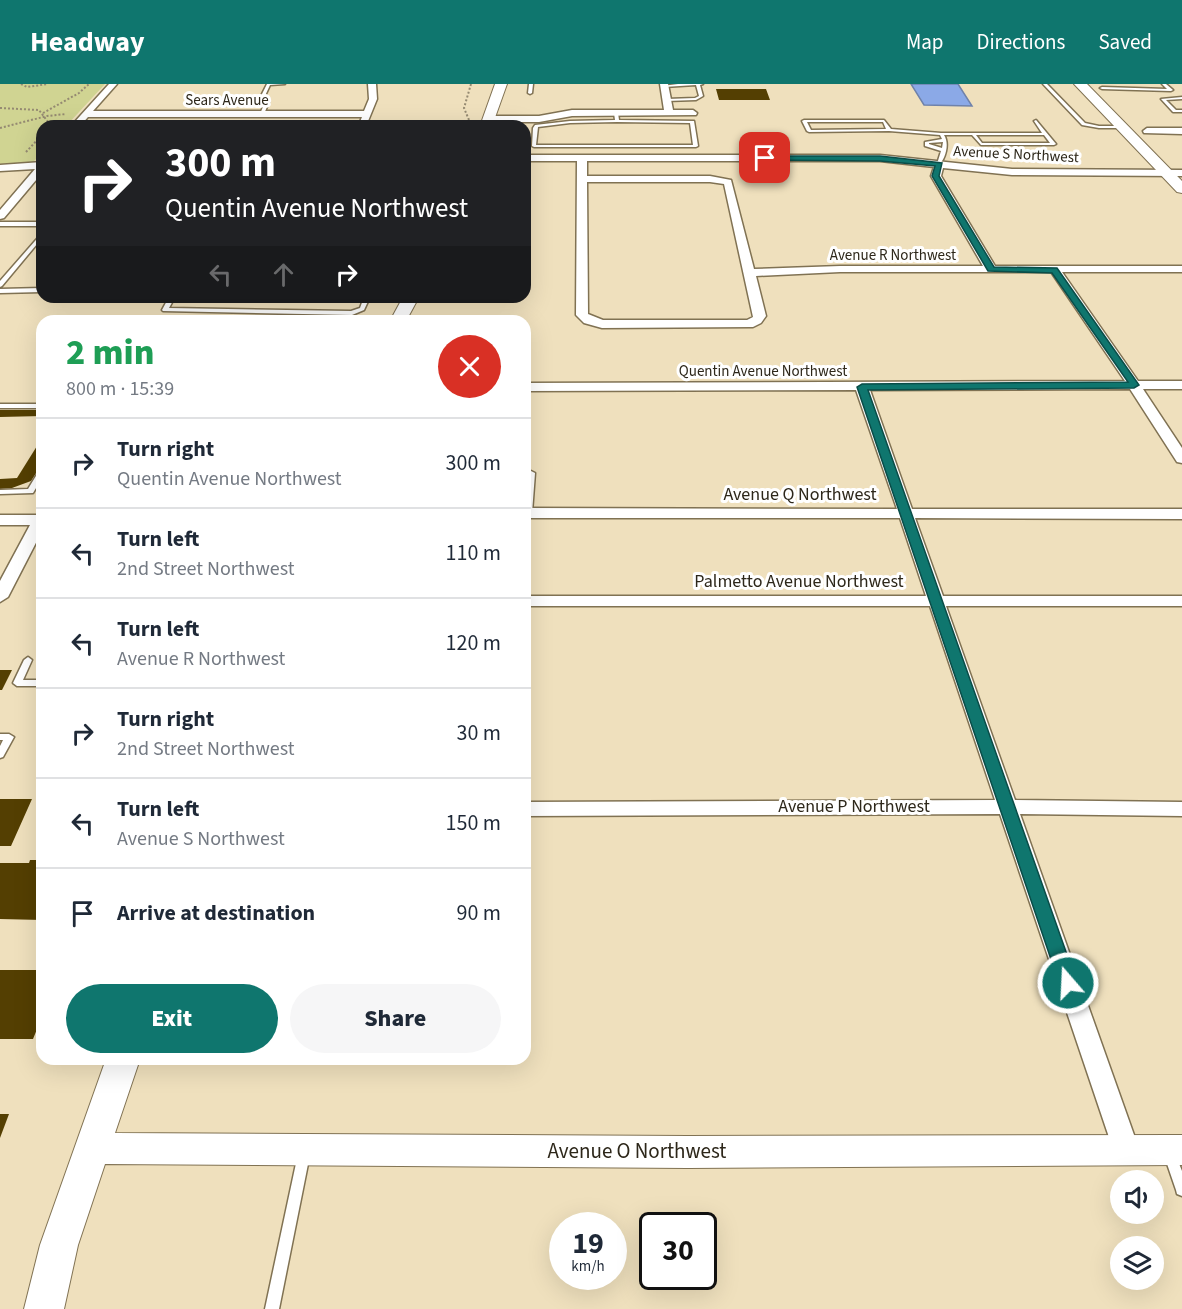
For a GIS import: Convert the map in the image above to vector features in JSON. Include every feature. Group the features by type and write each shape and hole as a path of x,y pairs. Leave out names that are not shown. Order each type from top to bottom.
{"street":[{"path":"80,120 113,84"},
{"path":"364,120 374,96 372,84"},
{"path":"489,120 501,84"},
{"path":"1080,84 1182,189"},
{"path":"664,85 669,113"},
{"path":"1100,86 1117,103"},
{"path":"514,120 572,113 616,117 693,113"},
{"name":"Sears Avenue","path":"86,114 367,114"},
{"path":"1143,128 1182,131"},
{"path":"1143,128 1174,156"},
{"name":"Avenue S Northwest","path":"531,158 880,158 1012,172 1182,172"},
{"path":"579,158 583,179 582,315 590,321 602,324 754,322 760,316 726,181 710,178 583,179"},
{"path":"939,164 936,176 991,269"},
{"path":"0,168 36,166"},
{"path":"0,216 36,173"},
{"name":"Avenue R Northwest","path":"748,273 840,269 1182,269"},
{"path":"1054,270 1182,459"},
{"name":"Quentin Avenue Northwest","path":"531,387 1182,385"},
{"path":"862,387 904,514 1126,1149"},
{"name":"Avenue Q Northwest","path":"531,513 1182,513"},
{"path":"0,520 36,520"},
{"path":"0,597 36,529"},
{"name":"Palmetto Avenue Northwest","path":"531,601 1182,601"},
{"name":"Avenue P Northwest","path":"531,808 1182,809"},
{"path":"44,1309 59,1245 121,1065"},
{"name":"Avenue O Northwest","path":"92,1148 688,1152 1175,1150"}],"lane":[{"path":"261,114 267,102 262,98 269,84 283,84"},
{"path":"530,93 531,84"},
{"path":"664,85 699,84 701,96 696,99 667,100"},
{"path":"1045,84 1084,123 1099,127 1122,127"},
{"path":"1100,86 1159,86"},
{"path":"1182,98 1163,99 1175,111 1182,111"},
{"path":"616,117 692,122 696,146 534,146 535,128 563,122 616,117"},
{"path":"889,130 884,121 804,121 809,130 1045,134"},
{"path":"973,134 981,144 1054,144 1036,121"},
{"path":"939,164 945,140 941,134"},
{"path":"944,150 933,148 927,142 945,140"},
{"path":"577,146 579,158"},
{"path":"0,224 36,224"},
{"path":"0,285 36,242"},
{"path":"0,291 36,290"},
{"path":"169,303 165,310 352,313 362,309 364,303"},
{"path":"0,406 36,406"},
{"path":"0,492 30,491 36,482"},
{"path":"28,660 17,683 36,683"},
{"path":"0,737 9,737 0,755"},
{"path":"272,1309 306,1149"},
{"path":"1175,1150 1182,1188"}],"path":[{"path":"21,84 27,87 48,84"},
{"path":"44,115 61,101 81,92 89,84"},
{"path":"469,120 464,108 471,84 477,84"},
{"path":"0,108 33,109 44,115 47,120"},
{"path":"0,128 44,115 86,114"}],"green space":[{"path":"0,84 105,84 72,120 36,120 36,159 31,164 0,164"}],"water":[{"path":"911,84 958,84 972,106 924,105"}],"building":[{"path":"716,89 766,89 770,100 719,100"},
{"path":"0,410 36,410 36,416 0,417"},
{"path":"36,448 36,473 31,481 12,488 0,489 0,479 17,478"},
{"path":"0,670 12,670 2,690 0,690"},
{"path":"0,799 32,799 11,846 0,846"},
{"path":"30,860 36,860 36,920 0,919 0,863 29,863"},
{"path":"0,970 36,970 36,1032 33,1039 0,1039"},
{"path":"0,1114 9,1114 0,1138"}],"route":[{"path":"765,158 880,158 939,164 936,176 991,269 1054,270 1134,385 862,387 1068,983"}]}
